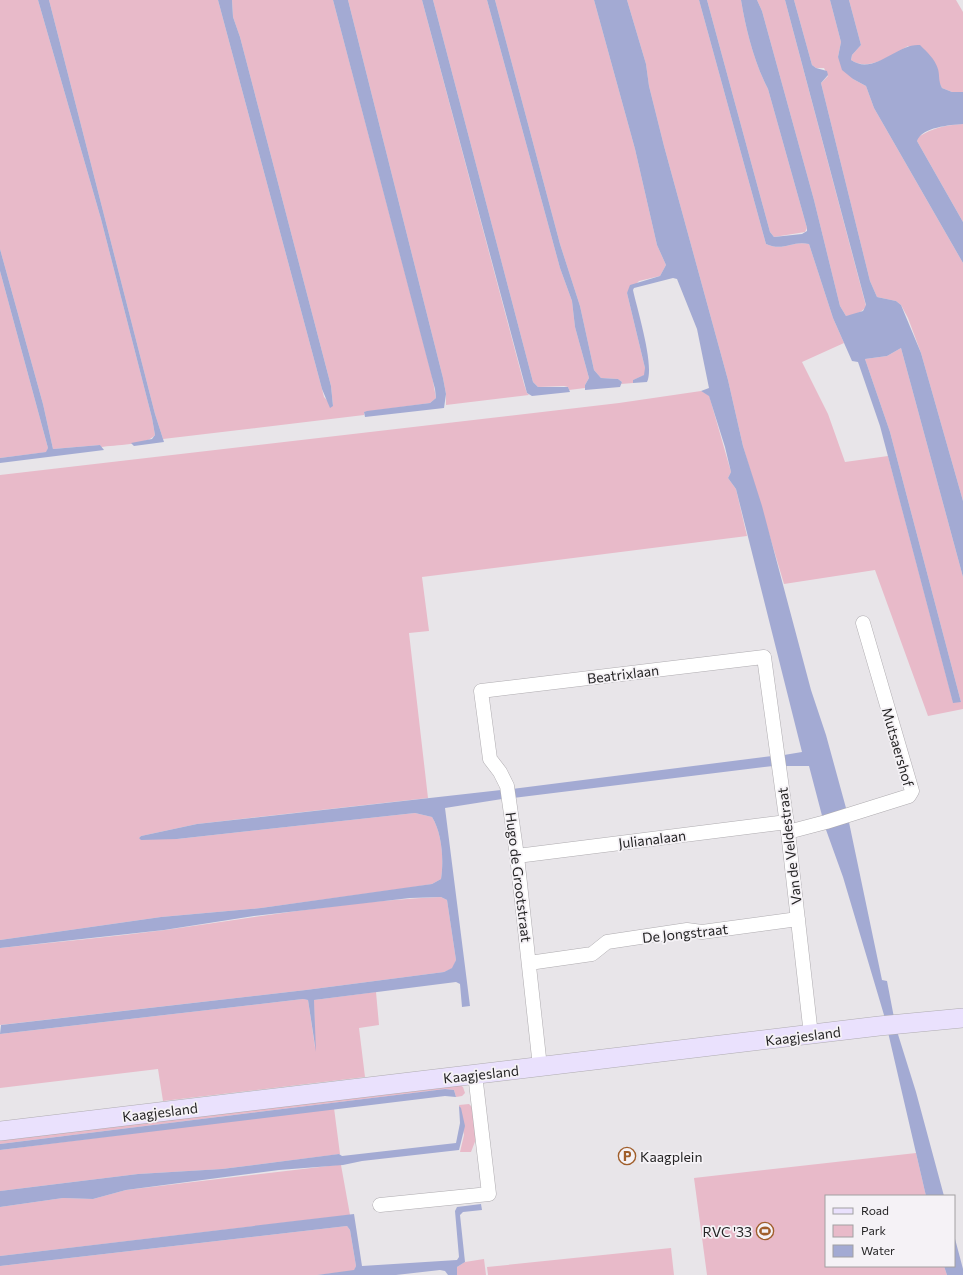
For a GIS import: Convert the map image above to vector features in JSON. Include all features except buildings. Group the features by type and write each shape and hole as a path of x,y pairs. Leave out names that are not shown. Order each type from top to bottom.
{"street":[{"name":"Mutsaershof","path":"788,827 826,822 909,796 912,791 863,623"},
{"name":"Beatrixlaan","path":"481,691 764,657"},
{"name":"Van de Veldestraat","path":"764,657 788,827 811,1035"},
{"name":"Hugo de Grootstraat","path":"481,691 490,759 500,772 507,786 510,805 540,1067"},
{"name":"Julianalaan","path":"517,856 788,827"},
{"name":"De Jongstraat","path":"529,963 592,954 607,942 686,930 702,932 798,920"},
{"name":"Kaagjesland","path":"0,1131 879,1026 963,1018"},
{"path":"380,1205 489,1194 475,1074"}],"green space":[{"path":"0,0 38,0 101,219 152,418 155,435 145,441 101,447 100,445 53,449 43,404 0,249"},
{"path":"49,0 218,0 324,397 333,406 331,386 240,37 233,17 232,0 333,0 432,376 436,398 430,403 364,412 364,415 163,439 155,414"},
{"path":"348,0 422,0 524,384 529,395 446,405 446,394 443,378"},
{"path":"433,0 487,0 560,268 572,301 575,327 589,378 585,388 569,390 568,387 564,386 538,387 533,382"},
{"path":"495,0 594,0 635,149 657,245 666,265 660,276 639,281 627,293 645,368 645,375 633,380 633,383 621,384 622,382 618,379 601,378 594,370 580,306 560,244"},
{"path":"627,0 699,0 766,244 778,247 798,243 809,244 833,318 844,343 802,362 828,414 845,462 888,456 953,702 961,702 890,432 865,359 887,356 901,348 963,577 963,709 928,716 875,570 784,584 743,446 728,380 664,146 649,86 646,64"},
{"path":"707,0 741,0 751,46 768,89 807,228 805,232 774,237 770,232"},
{"path":"757,0 785,0 866,306 860,312 855,314 846,316 840,306 814,200 762,11"},
{"path":"794,0 830,0 841,42 838,57 853,79 866,86 874,108 963,263 963,501 921,353 908,318 901,305 896,301 877,297 870,281 821,83 828,76 824,68 816,68 812,65"},
{"path":"849,0 956,0 963,12 963,92 952,92 942,88 938,80 938,69 908,46 888,58 873,63 865,64 851,60 852,55 861,45"},
{"path":"963,124 963,222 917,141 918,137 934,129 950,125"},
{"path":"0,271 48,448 47,452 0,458"},
{"path":"701,391 709,395 731,472 728,478 736,489 747,536 422,577 429,631 409,633 428,798 197,824 141,836 139,838 177,839 415,813 432,817 435,823 441,847 441,879 432,884 407,888 261,908 161,917 0,940 0,475 619,403"},
{"path":"441,897 447,900 456,960 453,968 444,972 306,990 0,1025 0,948 165,930 372,902"},
{"path":"376,992 379,1025 359,1028 365,1077 163,1101 158,1069 0,1088 0,1034 303,999 308,1000 315,1047 314,1000"},
{"path":"455,1081 463,1087 465,1093 462,1096 456,1097 454,1090 445,1089 0,1144 0,1137"},
{"path":"469,1104 472,1107 476,1139 471,1152 460,1152 464,1135 459,1105"},
{"path":"334,1108 340,1154 222,1169 138,1174 0,1191 0,1150"},
{"name":"RVC '33","path":"916,1153 926,1195 825,1195 825,1267 944,1267 947,1275 707,1275 694,1178"},
{"path":"341,1165 350,1215 0,1256 0,1207 63,1198 93,1199 126,1190"},
{"path":"347,1226 350,1230 356,1266 354,1271 317,1275 0,1275 0,1266"},
{"name":"RVC '33","path":"671,1248 674,1275 488,1275 487,1267"},
{"path":"484,1259 486,1275 457,1275 457,1267 465,1262"}],"water":[{"path":"38,0 49,0 155,414 164,442 134,446 131,443 152,439 155,435 152,418 101,219"},
{"path":"218,0 232,0 233,17 240,37 331,386 333,406 330,408 322,389"},
{"path":"333,0 348,0 443,378 446,394 444,408 365,417 364,412 367,411 430,403 436,398 435,389"},
{"path":"422,0 433,0 533,382 538,387 568,387 570,392 532,396 527,393"},
{"path":"487,0 495,0 560,244 580,306 594,370 601,378 618,379 622,382 620,387 585,390 585,385 589,378 575,327 572,301 560,268"},
{"path":"594,0 627,0 646,64 649,86 664,146 728,380 743,446 762,506 811,690 826,735 846,808 882,980 887,981 896,1028 916,1092 944,1195 926,1195 884,1015 843,877 825,827 809,766 785,766 784,755 802,752 736,489 728,478 731,472 725,447 709,396 701,391 709,388 697,329 677,279 673,278 634,288 633,290 647,351 649,374 647,382 633,383 633,380 644,375 645,368 627,293 630,285 660,276 666,265 657,245 635,149"},
{"path":"699,0 707,0 770,232 774,237 802,234 807,231 807,228 768,89 751,46 745,23 741,0 757,0 762,11 814,200 840,306 846,316 863,311 866,305 785,0 794,0 812,65 816,68 827,71 828,75 821,83 870,281 877,297 896,301 901,305 921,353 963,501 963,577 901,348 887,356 865,359 890,432 961,702 953,703 880,426 858,362 852,361 833,318 809,244 798,243 778,247 766,244"},
{"path":"830,0 849,0 861,45 852,55 851,60 860,64 868,64 877,62 911,46 920,45 937,65 942,88 952,92 963,92 963,124 944,126 930,130 920,136 917,141 963,222 963,263 874,108 866,86 853,79 842,70 838,57 841,42"},
{"path":"0,249 43,404 53,449 100,445 104,450 0,463 0,458 46,452 48,448 0,271"},
{"path":"772,756 773,766 513,798 512,789"},
{"path":"501,790 502,799 445,808 470,1006 462,1007 460,984 456,982 314,1000 316,1052 308,1000 303,999 0,1034 1,1025 306,990 444,972 452,968 456,960 447,900 441,897 410,898 254,916 164,930 0,948 0,940 161,917 261,908 432,884 441,879 442,855 440,839 432,817 415,813 177,839 141,840 139,838 141,836 197,824"},
{"path":"445,1089 454,1090 456,1097 445,1096 0,1150 0,1144"},
{"path":"459,1106 461,1108 465,1126 459,1150 362,1161 343,1165 279,1170 126,1190 93,1199 63,1198 0,1207 0,1191 138,1174 222,1169 339,1154 342,1156 456,1143 460,1123"},
{"path":"481,1204 482,1210 463,1212 460,1215 465,1262 457,1267 457,1275 448,1275 445,1271 440,1270 396,1275 317,1275 354,1270 356,1266 350,1230 347,1226 0,1266 0,1256 354,1214 362,1266 457,1260 459,1257 455,1211 457,1207"},
{"path":"955,1239 963,1269 963,1275 947,1275 944,1267 955,1267"}],"place":[{"name":"Kaagplein","path":"627,1156"},
{"name":"RVC '33","path":"765,1231"}]}
